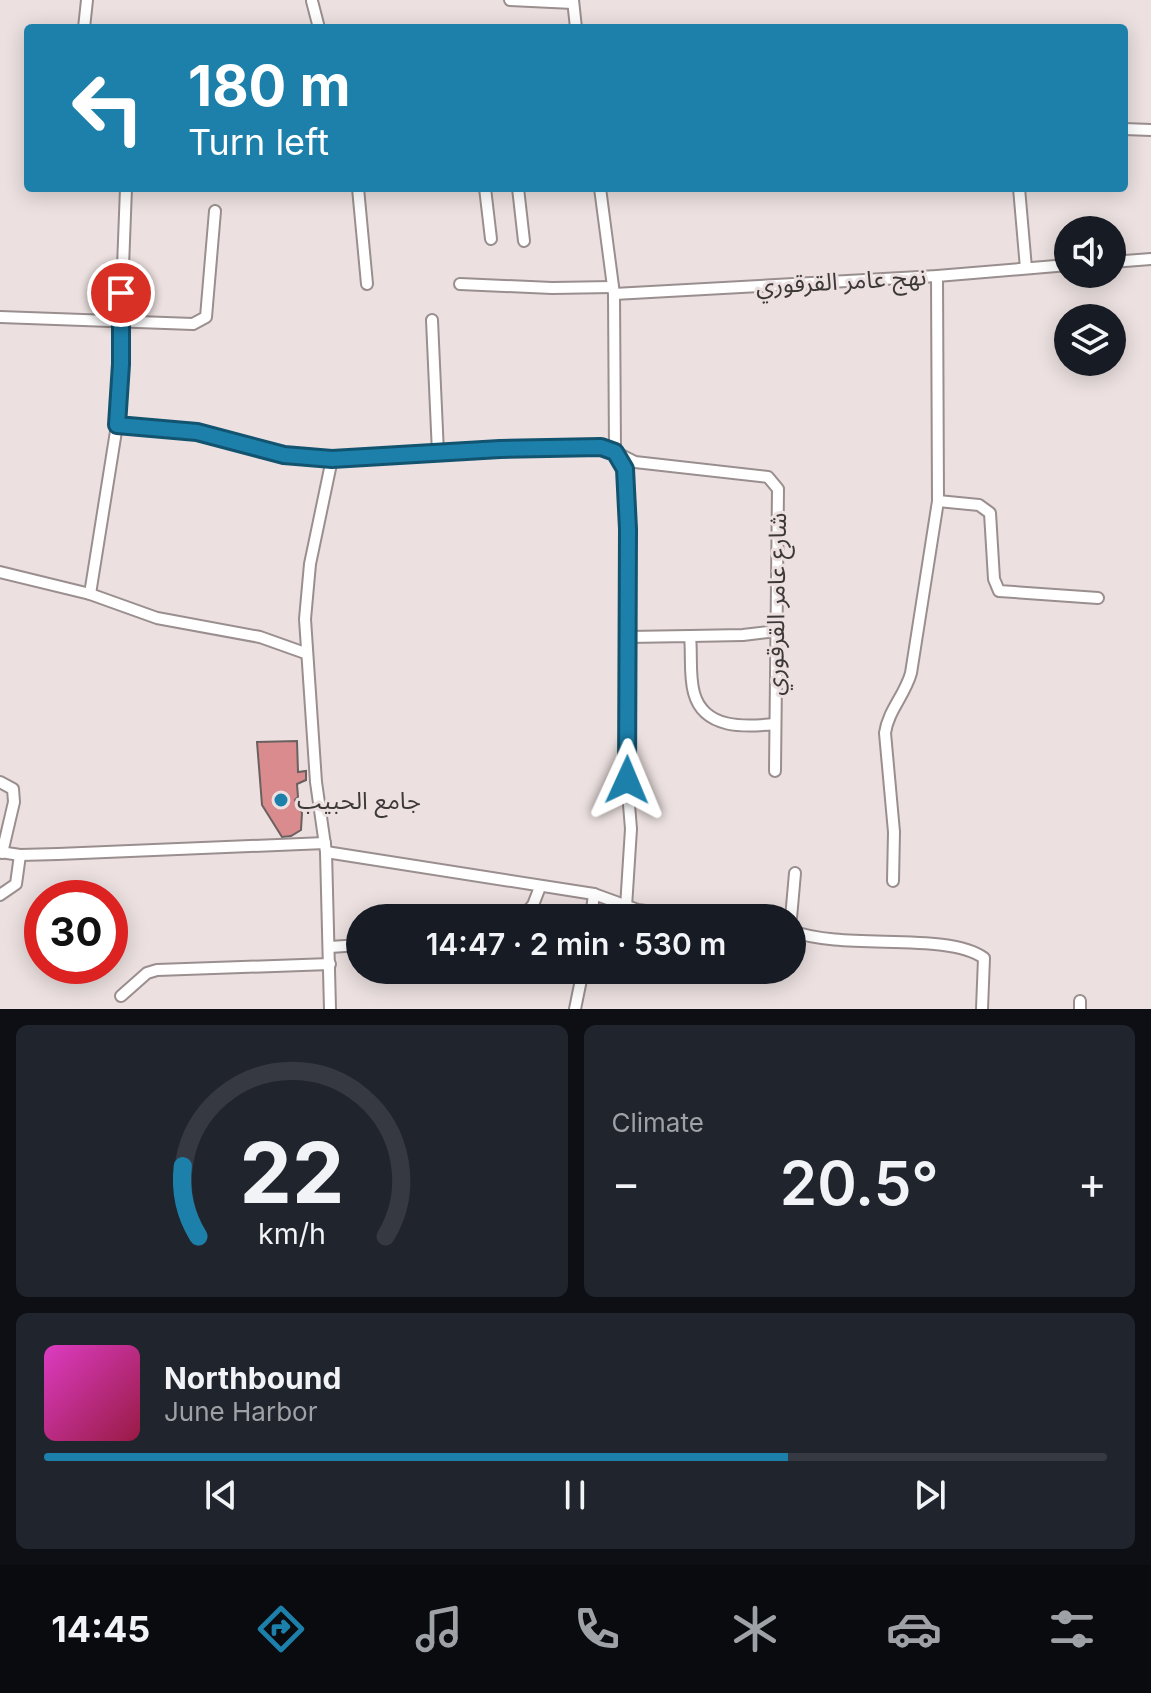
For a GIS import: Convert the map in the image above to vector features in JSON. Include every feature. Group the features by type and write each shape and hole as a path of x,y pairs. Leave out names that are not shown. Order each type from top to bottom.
{"street":[{"path":"84,24 87,0"},
{"path":"510,0 573,2 576,24"},
{"path":"312,1 318,24"},
{"path":"1128,129 1151,130"},
{"path":"90,594 117,425 126,192"},
{"path":"358,192 367,284"},
{"path":"485,192 491,239"},
{"path":"518,192 524,241"},
{"path":"601,192 613,290 615,452 625,469 627,496 627,780 631,829 626,904"},
{"path":"1019,192 1026,268"},
{"path":"0,317 193,324 206,317 215,211"},
{"path":"1126,261 1151,259"},
{"name":"نهج عامر القرقوري","path":"460,284 613,290 937,276 1054,266"},
{"path":"893,881 894,832 885,733 889,717 911,673 938,501 937,276"},
{"path":"432,320 438,453"},
{"name":"شارع عامر القرقوري","path":"117,425 197,432 284,455 332,459 601,447 635,462 768,477 778,489 775,771"},
{"path":"330,1009 325,847 316,782 305,619 310,564 332,459"},
{"path":"938,501 979,505 990,513 994,579 999,591 1098,598"},
{"path":"0,572 90,594 157,618 260,637 305,653"},
{"path":"628,637 743,635 776,631"},
{"path":"690,636 692,682 700,707 731,725 775,724"},
{"path":"0,782 13,789 14,802 1,852 20,855 135,849 325,847 594,894 619,904"},
{"path":"0,895 16,884 20,855"},
{"path":"792,904 795,873"},
{"path":"533,904 540,887"},
{"path":"593,904 594,894"},
{"path":"806,935 823,940 932,945 974,951 984,958 982,1009"},
{"path":"330,947 346,946"},
{"path":"121,996 147,973 157,970 330,964"},
{"path":"575,1009 580,984"}],"building":[{"path":"297,741 298,772 306,771 306,780 297,784 298,797 295,800 302,813 301,830 282,837 262,805 257,742"}],"place":[{"name":"جامع الحبيب","path":"281,800"}],"route":[{"path":"121,293 117,425 197,432 284,455 311,458 601,447 615,452 625,469 628,529 627,780"}]}
